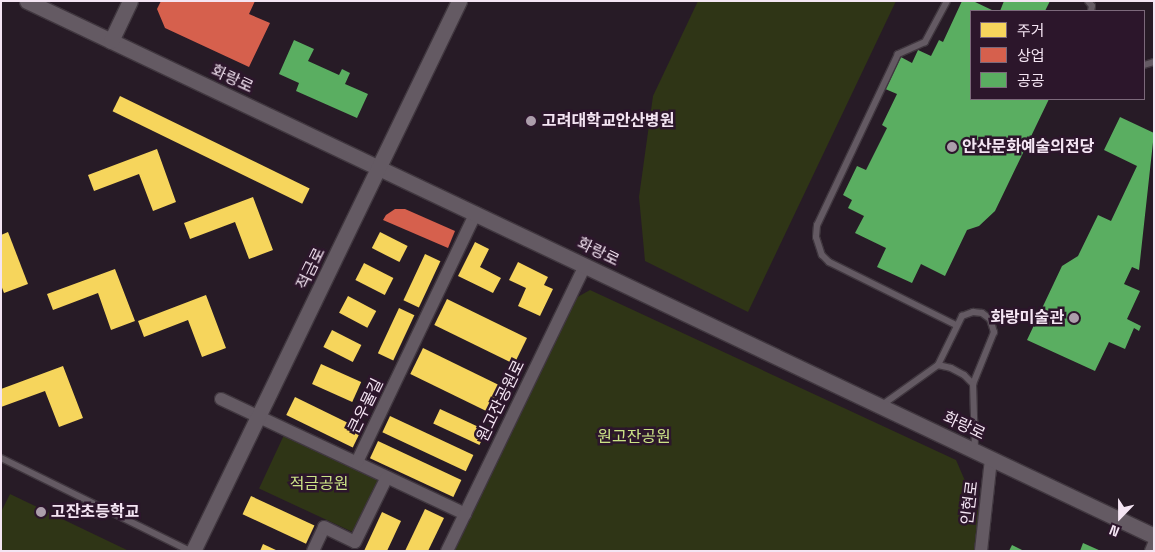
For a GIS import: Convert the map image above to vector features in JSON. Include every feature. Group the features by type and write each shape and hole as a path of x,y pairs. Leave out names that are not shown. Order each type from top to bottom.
{"street":[{"name":"화랑로","path":"27,1 1154,536"},
{"path":"111,41 130,1"},
{"name":"적금로","path":"191,551 258,417 459,1"},
{"name":"큰우물길","path":"357,462 476,213"},
{"name":"원고잔공원로","path":"447,551 585,266"},
{"path":"221,399 465,514"},
{"name":"인현로","path":"981,551 991,459"},
{"path":"313,551 324,527 355,542 387,477"},
{"path":"1151,551 1154,544"}],"lane":[{"path":"947,1 925,42 898,54 816,225 816,237 822,254 829,262 956,325"},
{"path":"880,406 938,365 956,325 965,314 977,312 990,319 994,328 993,336 973,384 975,450"},
{"path":"938,365 951,368 964,375 973,384"},
{"path":"1,458 191,551"}],"green space":[{"path":"698,1 896,1 748,312 645,261 639,197 653,96"},
{"name":"원고잔공원","path":"590,290 956,460 982,520 979,551 452,551 574,299"},
{"name":"적금공원","path":"284,435 379,479 354,533 259,488"},
{"name":"고잔초등학교","path":"10,494 129,551 1,551 1,512"}],"building: 주거":[{"path":"120,96 310,188 302,204 113,111"},
{"path":"157,149 176,202 153,211 139,174 94,191 88,175"},
{"path":"253,197 273,250 249,259 235,222 190,239 184,223"},
{"path":"8,232 28,284 4,293 1,285 1,235"},
{"path":"380,232 408,246 399,262 372,248"},
{"path":"475,242 489,249 480,267 501,278 493,293 458,276"},
{"path":"425,254 440,261 419,307 403,300"},
{"path":"518,262 548,277 544,285 553,289 540,316 518,306 526,288 509,280"},
{"path":"364,263 393,278 385,295 355,280"},
{"path":"115,269 135,321 111,330 98,293 53,310 47,294"},
{"path":"206,295 226,348 202,357 188,320 144,337 138,321"},
{"path":"348,296 376,311 367,328 339,313"},
{"path":"447,299 527,338 514,364 434,325"},
{"path":"399,308 414,315 393,360 378,353"},
{"path":"332,330 361,345 353,362 323,347"},
{"path":"423,348 503,387 490,413 410,374"},
{"path":"321,364 361,382 352,402 312,384"},
{"path":"63,366 83,418 59,427 45,391 1,407 1,389"},
{"path":"295,397 362,429 353,447 286,415"},
{"path":"440,409 486,431 479,445 433,424"},
{"path":"390,416 473,455 466,471 382,432"},
{"path":"378,441 461,480 453,497 370,458"},
{"path":"251,496 314,526 306,544 243,514"},
{"path":"425,509 444,518 428,551 405,551"},
{"path":"382,512 401,521 387,551 364,551"},
{"path":"263,544 278,551 260,551"}],"building: 상업":[{"path":"161,1 255,1 249,14 270,23 249,67 165,28 157,9"},
{"path":"395,209 405,209 455,231 448,248 383,220 386,215"}],"building: 공공":[{"name":"안산문화예술의전당","path":"962,1 973,1 992,10 970,10 970,100 1049,100 995,211 979,226 967,230 945,276 921,264 912,283 877,267 886,248 855,233 864,216 848,208 852,200 843,195 857,166 866,170 887,128 882,125 897,94 883,88 899,56 912,63 918,50 931,56 939,40 943,42"},
{"path":"1004,1 1050,1 1046,10 1000,10"},
{"path":"294,40 314,49 308,61 339,75 342,69 350,73 345,84 368,94 357,118 296,91 299,83 279,74"},
{"name":"안산문화예술의전당","path":"1120,117 1154,133 1139,270 1132,267 1124,284 1140,291 1127,319 1141,326 1139,331 1134,328 1125,349 1109,342 1095,371 1027,340 1062,266 1078,256 1098,215 1111,221 1137,166 1104,150"},
{"path":"1083,543 1101,551 1080,551"},
{"path":"1012,545 1024,551 1009,551"}],"place":[{"name":"고려대학교안산병원","path":"531,121"},
{"name":"안산문화예술의전당","path":"952,147"},
{"name":"화랑미술관","path":"1074,318"},
{"name":"고잔초등학교","path":"41,512"}]}
